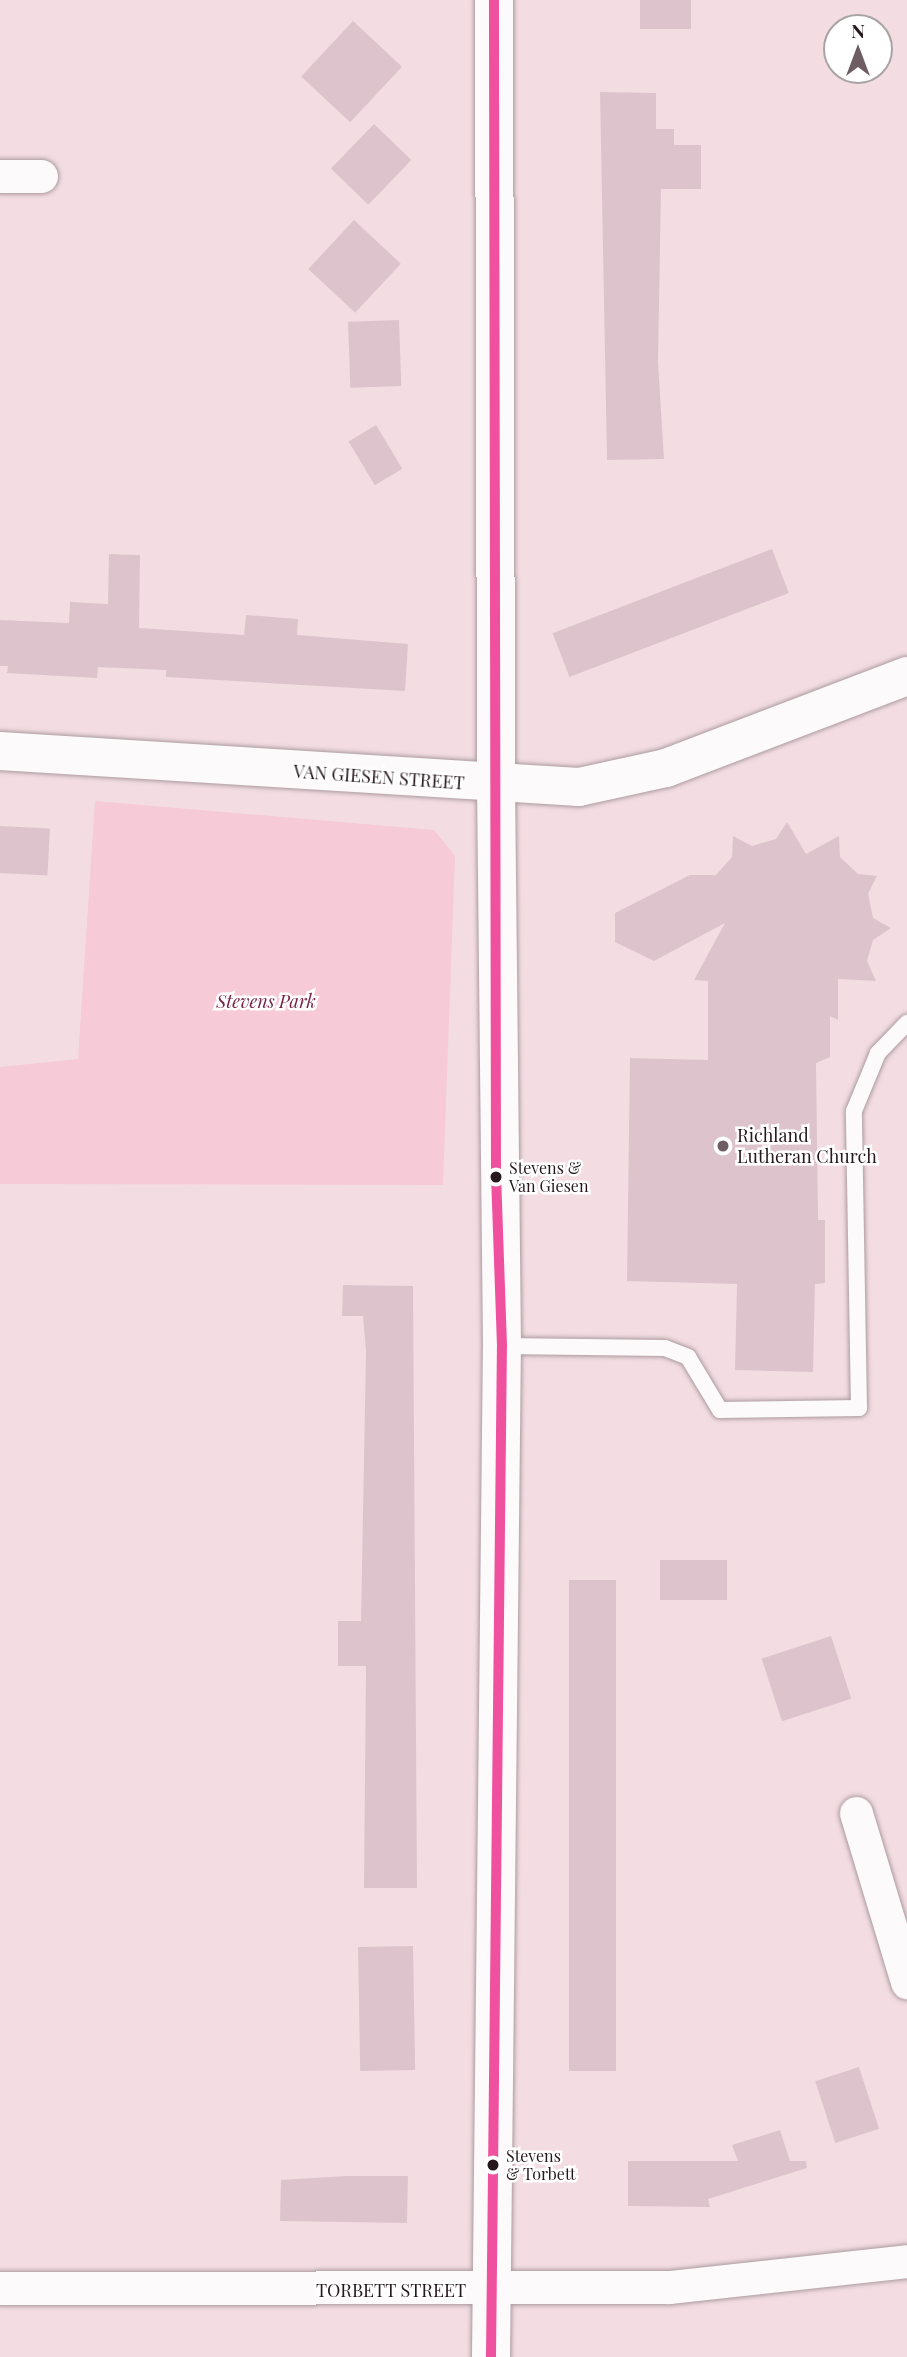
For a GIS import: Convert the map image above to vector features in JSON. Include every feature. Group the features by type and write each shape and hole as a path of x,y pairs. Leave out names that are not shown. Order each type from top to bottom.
{"main road":[{"path":"491,2357 502,1346 496,785 494,0"},
{"name":"VAN GIESEN STREET","path":"0,751 496,785 579,788 636,777 907,676"}],"street":[{"path":"0,176 41,176"},
{"path":"856,1812 907,1982"},
{"name":"TORBETT STREET","path":"0,2288 669,2287 907,2261"}],"lane":[{"path":"502,1346 665,1348 688,1357 720,1410 859,1408 854,1111 878,1053 907,1023"}],"green space":[{"name":"Stevens Park","path":"95,801 434,830 455,856 443,1185 0,1184 0,1067 78,1059"}],"building":[{"path":"640,0 691,0 691,29 640,29"},
{"path":"353,21 402,67 350,122 301,77"},
{"path":"600,92 656,93 656,129 674,129 674,145 701,145 701,189 661,189 658,362 664,459 607,460"},
{"path":"374,124 411,160 368,205 331,169"},
{"path":"354,220 401,264 355,313 308,269"},
{"path":"399,320 401,386 350,388 348,322"},
{"path":"376,425 402,469 375,485 349,441"},
{"path":"772,549 789,593 569,677 553,633"},
{"path":"109,554 140,555 139,628 244,635 246,615 298,619 297,635 408,644 405,691 166,677 166,670 98,667 97,678 7,673 8,666 0,666 0,620 69,623 70,602 108,604"},
{"name":"Richland Lutheran Church","path":"787,822 806,854 839,836 840,857 858,874 877,876 868,894 873,918 891,928 873,940 867,961 876,981 838,979 838,1020 830,1016 830,1057 816,1063 818,1220 825,1220 825,1283 815,1284 813,1372 735,1370 737,1284 627,1281 630,1058 708,1060 708,981 694,980 725,923 654,961 615,942 615,913 690,875 716,875 732,857 733,836 752,846 776,839"},
{"path":"0,826 50,829 47,876 0,873"},
{"path":"343,1285 413,1286 417,1888 364,1888 366,1666 338,1666 338,1621 361,1621 366,1350 363,1316 342,1316"},
{"path":"660,1560 727,1560 727,1600 660,1600"},
{"path":"569,1580 616,1580 616,2071 569,2071"},
{"path":"831,1636 851,1699 782,1721 762,1659"},
{"path":"413,1946 415,2070 360,2071 358,1947"},
{"path":"859,2067 879,2129 835,2143 815,2081"},
{"path":"780,2130 790,2161 806,2161 807,2168 708,2199 710,2207 628,2206 628,2161 738,2161 732,2145"},
{"path":"408,2176 407,2223 280,2221 281,2180"}],"transit line":[{"path":"491,2357 502,1346 496,1175 494,0"}],"place":[{"name":"Richland Lutheran Church","path":"723,1146"},
{"name":"Stevens & Van Giesen","path":"496,1177"},
{"name":"Stevens & Torbett","path":"493,2165"}]}
